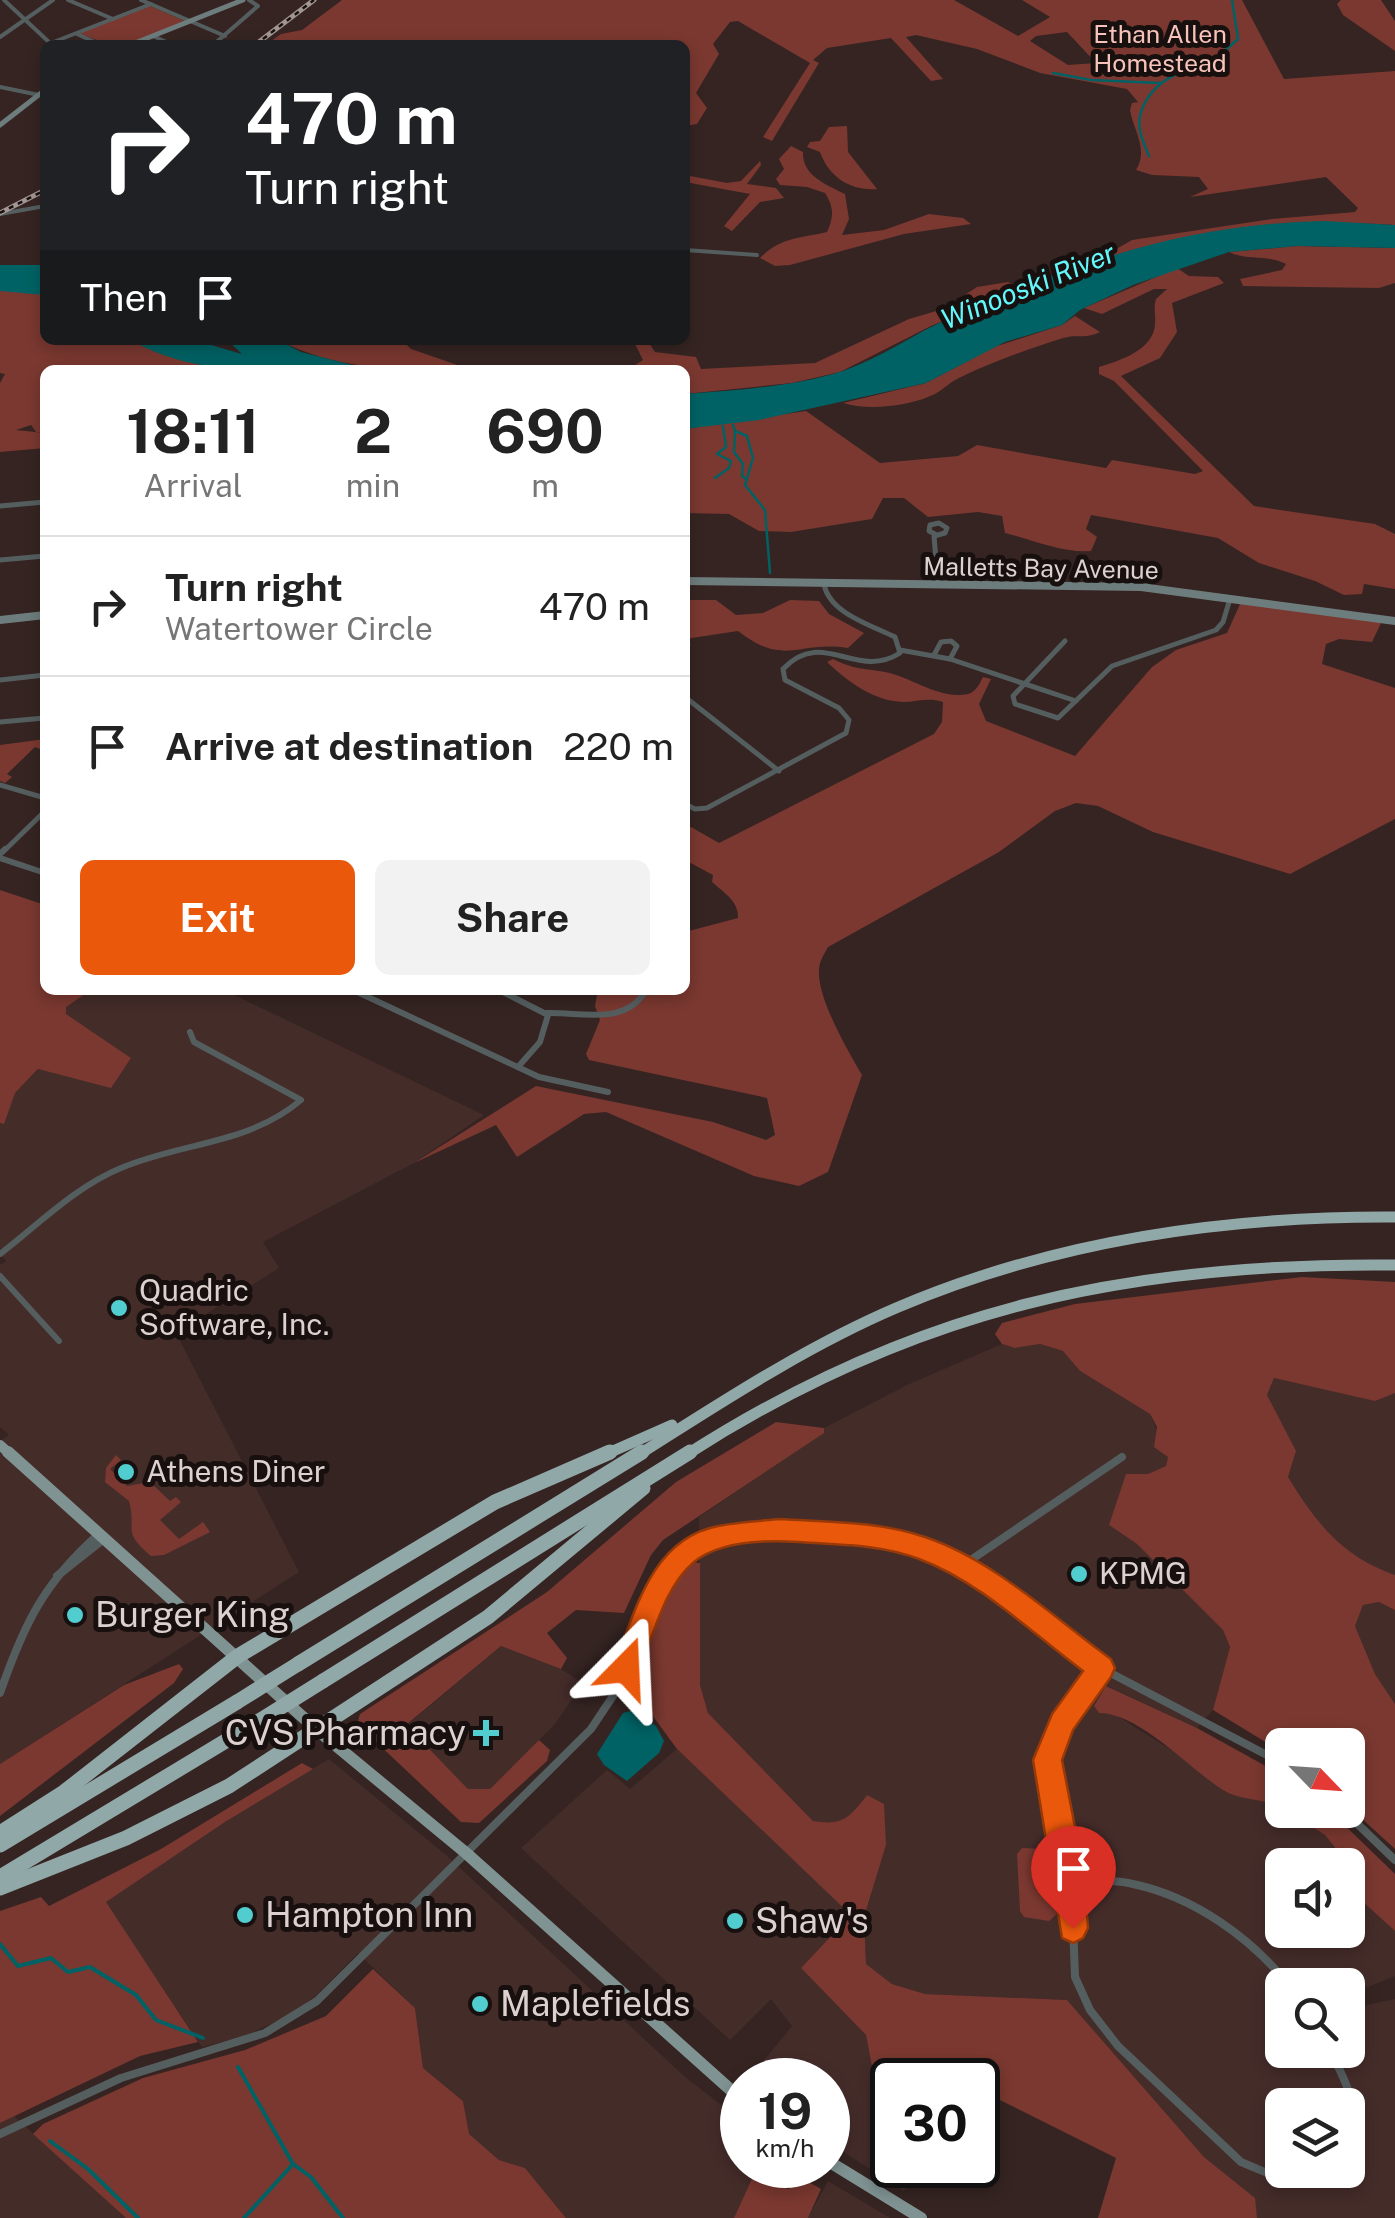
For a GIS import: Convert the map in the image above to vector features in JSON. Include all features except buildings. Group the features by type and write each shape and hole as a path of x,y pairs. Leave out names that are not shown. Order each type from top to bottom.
{"highway":[{"path":"0,1844 726,1400 878,1316 976,1277 1129,1237 1246,1221 1395,1217"},
{"path":"0,1878 809,1382 898,1344 1022,1302 1104,1284 1199,1270 1295,1264 1395,1265"},
{"path":"0,1833 64,1792 238,1656 495,1502 726,1400"},
{"path":"0,1888 170,1818 230,1786 520,1594 673,1463"}],"main road":[{"path":"0,1445 104,1534 316,1728 466,1853 720,2080"},
{"path":"850,2174 921,2218"}],"street":[{"path":"4,0 48,40"},
{"path":"0,37 53,0"},
{"path":"68,0 113,20"},
{"path":"141,0 225,36"},
{"path":"143,40 246,0 258,6 220,40"},
{"path":"62,40 151,4"},
{"path":"0,9 12,7"},
{"path":"76,34 90,40"},
{"path":"153,36 162,40"},
{"path":"0,87 40,92"},
{"path":"0,125 40,94"},
{"path":"0,214 40,207"},
{"path":"690,250 757,256"},
{"path":"0,506 40,502"},
{"path":"935,534 938,586"},
{"path":"0,560 40,556"},
{"name":"Malletts Bay Avenue","path":"690,581 1124,587 1395,621"},
{"path":"824,584 832,603 894,637 900,650"},
{"path":"1064,641 1012,700 1032,712 1058,718 1107,668 1216,630 1223,622 1230,598"},
{"path":"0,620 40,616"},
{"path":"934,655 940,642 952,641 956,646 950,658"},
{"path":"690,805 704,809 839,740 850,726 839,708 788,682 782,672 786,664 825,650 859,662 879,664 895,658 900,650"},
{"path":"900,650 950,658 1076,701"},
{"path":"0,680 40,676"},
{"path":"690,701 779,771"},
{"path":"0,722 40,718"},
{"path":"0,785 40,797"},
{"path":"40,815 0,856 40,872"},
{"path":"363,995 559,1084 608,1092"},
{"path":"509,995 547,1014 625,1010 638,1006 644,995"},
{"path":"518,1067 540,1042 547,1014"},
{"path":"0,1254 116,1169 251,1134 286,1116 301,1100 194,1042 190,1032"},
{"path":"0,1276 59,1341"},
{"path":"962,1566 974,1554 1122,1457"},
{"path":"0,2134 121,2078 245,2042 284,2024 344,1977 591,1728 617,1690 664,1575 696,1546 739,1532 838,1532 905,1542 962,1566 1101,1668 1265,1753"},
{"path":"0,1693 28,1612 56,1577 63,1575 104,1534"},
{"path":"1101,1668 1070,1710 1048,1752 1070,1880 1075,1977 1090,2010 1118,2046 1253,2171 1265,2174"},
{"path":"1362,1828 1395,1860"},
{"path":"1070,1880 1128,1883 1174,1900 1246,1940 1273,1968"}],"shaded area":[{"path":"83,995 234,995 484,1115 414,1163 263,1242 279,1268 176,1333 299,1572 0,1764 0,1441 9,1435 0,1427 0,1265 6,1261 0,1254 0,1123 15,1093 39,1069 111,1087 131,1058 66,1014 65,1007"},
{"path":"1002,1344 1015,1348 1040,1344 1063,1351 1080,1371 1150,1414 1168,1457 1166,1466 1148,1474 1119,1500 1109,1525 1137,1544 1223,1630 1230,1647 1213,1710 1197,1728 1107,1686 1099,1713 1114,1714 1181,1756 1226,1792 1265,1802 1265,1828 1314,1828 1335,1848 1265,1848 1265,1948 1365,1948 1365,1904 1395,1931 1395,1976 1365,1988 1365,1968 1265,1968 1265,2068 1365,2068 1365,2005 1395,1999 1395,2218 1257,2218 1254,2198 1204,2157 1067,2000 925,1994 892,1984 866,1964 864,1917 886,1845 867,1795 849,1819 836,1825 813,1821 708,1713 700,1685 699,1517 823,1433 824,1428 907,1385"},
{"path":"1274,1378 1375,1400 1395,1393 1395,1575 1362,1564 1312,1517 1287,1476 1267,1395"},
{"path":"1379,1602 1395,1610 1395,1704 1375,1674 1355,1626 1363,1605"},
{"path":"501,1646 561,1669 583,1683 555,1724 490,1789 468,1789 406,1726"},
{"path":"677,1749 852,1915 801,1968 866,2035 870,2058 870,2169 850,2156 850,2058 766,2058 792,2026 771,1999 730,2040 521,1848 607,1770 630,1789"},
{"path":"329,1759 446,1855 684,2076 720,2104 720,2188 748,2188 734,2218 566,2218 525,2168 499,2160 468,2134 463,2101 423,2068 415,2008 358,1953 315,1997 282,2019 242,2037 202,2047 105,1902"},
{"path":"14,2116 126,2218 0,2218 0,2123"},
{"path":"824,2188 840,2188 890,2218 808,2218"}],"green space":[{"name":"Ethan Allen Homestead","path":"342,0 954,0 1018,36 1050,17 1022,0 1242,0 1284,79 1395,71 1395,225 1307,223 1228,230 1150,246 1066,271 1063,264 1111,252 1132,240 1272,219 1355,212 1358,208 1326,177 1190,197 1208,189 1199,177 1152,175 1136,170 1141,147 1130,110 1132,103 1138,102 1127,89 1040,73 977,49 916,35 906,37 943,79 931,81 891,38 827,48 813,60 819,63 772,141 763,137 810,63 738,21 730,22 713,44 719,54 696,93 707,108 697,124 690,125 690,40 272,40 302,30","holes":["1067,32 1096,63 1068,65 1030,41 1036,36"]},
{"path":"1341,0 1381,0 1395,21 1395,51 1343,15 1337,4"},
{"path":"150,6 185,21 137,40 99,40 79,33"},
{"path":"847,126 848,152 877,189 858,188 842,181 829,169 820,152 807,147 810,142 820,141 829,127"},
{"path":"791,146 803,152 806,167 816,178 845,194 849,219 842,235 884,230 929,214 963,218 971,224 904,234 775,266 760,258 783,242 827,232 832,217 825,193 780,185 776,179 784,169 779,159"},
{"path":"760,161 747,184 776,188 784,198 760,202 732,231 724,226 750,194 690,183 690,176 727,183 741,181"},
{"path":"1297,246 1395,248 1395,283 1379,288 1243,286 1240,279 1282,270 1286,264 1229,252"},
{"path":"1177,268 1189,276 1218,277 1224,283 1172,303 1177,332 1160,358 1121,376 1254,506 1375,524 1395,534 1395,589 1364,584 1362,594 1344,595 1259,563 1218,538 1091,515 1086,529 1097,537 1091,551 1080,551 1005,533 1002,516 978,512 928,517 904,498 883,498 872,519 791,532 759,531 729,514 690,513 690,428 806,411 880,463 958,456 977,445 1106,468 1112,460 1195,474 1203,471 1114,381 1099,374 1099,367 1134,353 1149,341 1155,324 1156,299 1167,289 1154,289 1102,314 1084,308"},
{"path":"1008,282 1021,289 931,326 840,372 792,383 690,393 690,365 635,365 643,360 636,345 650,345 655,352 696,357 701,369 815,363 909,319 943,309 977,287"},
{"path":"0,291 40,294 40,345 143,345 210,365 40,365 40,448 0,452 0,383 5,374 0,373","holes":["31,425 36,432 16,430"]},
{"path":"1075,316 1100,332 1063,338 1011,356 914,402 877,407 843,403 926,383 994,347 1062,325"},
{"path":"290,345 407,345 457,365 357,365"},
{"path":"690,600 716,600 736,615 763,613 790,600 819,601 829,614 864,633 848,648 780,651 754,642 738,631 690,638"},
{"path":"1241,602 1382,621 1372,642 1339,639 1326,644 1322,664 1395,688 1395,819 1290,874 1153,832 1098,806 1076,803 1055,811 999,852 828,947 819,967 823,995 862,1075 828,1172 799,1186 754,1176 606,1112 584,1114 517,1157 496,1125 414,1163 536,1086 713,1122 766,1140 775,1135 767,1098 589,1060 586,1054 600,1020 595,1006 597,995 690,995 690,931 738,918 733,902 712,882 713,875 690,863 690,828 719,843 934,734 942,722 943,702 882,698 853,683 827,662 833,659 885,672 947,694 968,694 983,677 991,679 979,704 986,721 1075,756 1152,667 1176,650 1227,633"},
{"path":"40,740 40,749 35,747 7,774 12,777 5,783 0,781 0,745"},
{"path":"0,890 40,903 40,995 84,995 66,1007 66,1014 131,1058 111,1088 38,1069 15,1093 4,1124 0,1123"},
{"path":"1302,1277 1395,1282 1395,1393 1375,1401 1274,1378 1267,1395 1296,1451 1288,1477 1309,1509 1332,1536 1360,1559 1395,1575 1395,1610 1379,1602 1363,1605 1355,1626 1375,1674 1395,1704 1395,1849 1365,1822 1365,1728 1265,1728 1265,1742 1213,1710 1230,1647 1223,1630 1137,1544 1109,1525 1126,1474 1148,1474 1166,1466 1168,1457 1154,1447 1157,1427 1150,1414 1080,1371 1063,1351 1040,1344 1015,1348 1002,1344 995,1334 1002,1323 1075,1304"},
{"path":"776,1422 824,1428 824,1433 663,1540 651,1555 624,1613 576,1610 547,1633 567,1658 561,1669 501,1646 406,1725 468,1789 490,1789 539,1740 550,1750 547,1761 479,1823 461,1822 357,1724 360,1714 547,1592 676,1482"},
{"path":"116,1455 121,1460 110,1469 127,1486 150,1482 170,1501 176,1497 181,1502 160,1520 179,1539 203,1522 210,1532 164,1555 151,1556 133,1536 129,1501 105,1482 106,1468"},
{"path":"691,1562 700,1563 700,1685 708,1713 813,1821 844,1819 867,1795 884,1804 886,1845 864,1917 866,1964 892,1984 925,1994 1067,2000 1204,2157 1255,2198 1257,2218 1098,2218 1116,2158 1000,2100 1000,2058 870,2058 866,2035 801,1968 851,1915 677,1749 633,1689 668,1590"},
{"path":"179,1664 183,1669 174,1683 0,1816 0,1764 124,1685"},
{"path":"1106,1686 1197,1728 1265,1766 1265,1802 1230,1794 1147,1732 1131,1722 1099,1713 1094,1706"},
{"path":"302,1763 313,1769 106,1902 198,2042 140,2056 0,2123 0,1911 41,1897 49,1906 161,1849"},
{"path":"1314,1828 1348,1828 1395,1874 1395,1931 1365,1904 1365,1848 1335,1848"},
{"path":"1022,1848 1047,1849 1056,1857 1059,1912 1049,1921 1024,1917 1020,1911 1017,1854"},
{"path":"373,1969 415,2008 423,2068 463,2101 469,2134 499,2160 525,2168 566,2218 126,2218 33,2134 43,2124 143,2078 245,2050 326,2016"},
{"path":"748,2188 821,2189 808,2218 734,2218"}],"water":[{"name":"Winooski River","path":"1324,221 1395,225 1395,248 1297,246 1229,252 1133,285 1080,310 1062,325 1005,342 926,383 759,420 690,428 690,394 785,384 843,371 938,323 1088,263 1178,238"},
{"path":"0,265 40,265 40,295 0,291"},
{"path":"141,345 211,345 242,354 232,345 288,345 352,365 202,365"},
{"path":"633,1710 656,1726 664,1741 659,1753 627,1781 604,1765 597,1754 623,1713"}],"waterway":[{"path":"1149,156 1139,126 1143,106 1163,82 1181,73 1201,72 1238,39 1232,0"},
{"path":"1053,73 1091,80 1160,83"},
{"path":"733,425 735,431 747,436 753,458 745,485 765,510 770,573"},
{"path":"715,478 729,468 731,461 717,454 726,447 723,426"},
{"path":"735,432 734,452 743,464 742,476 746,479"},
{"path":"0,1944 18,1966 51,1958 68,1972 90,1967 136,1995 156,2020 203,2038"},
{"path":"238,2067 293,2164"},
{"path":"50,2141 88,2169 138,2218"},
{"path":"244,2218 293,2164"},
{"path":"293,2164 311,2177 343,2218"}],"railway":[{"path":"262,40 314,0"},
{"path":"0,213 40,193"}],"place":[{"name":"Quadric Software, Inc.","path":"119,1308"},
{"name":"Athens Diner","path":"126,1472"},
{"name":"KPMG","path":"1079,1574"},
{"name":"Burger King","path":"75,1615"},
{"name":"CVS Pharmacy","path":"486,1733"},
{"name":"Hampton Inn","path":"245,1915"},
{"name":"Shaw's","path":"735,1921"},
{"name":"Maplefields","path":"480,2004"}],"route":[{"path":"626,1668 664,1575 686,1552 716,1537 780,1530 875,1536 921,1547 962,1566 1101,1668 1062,1723 1050,1744 1047,1760 1068,1868 1073,1928"}]}
